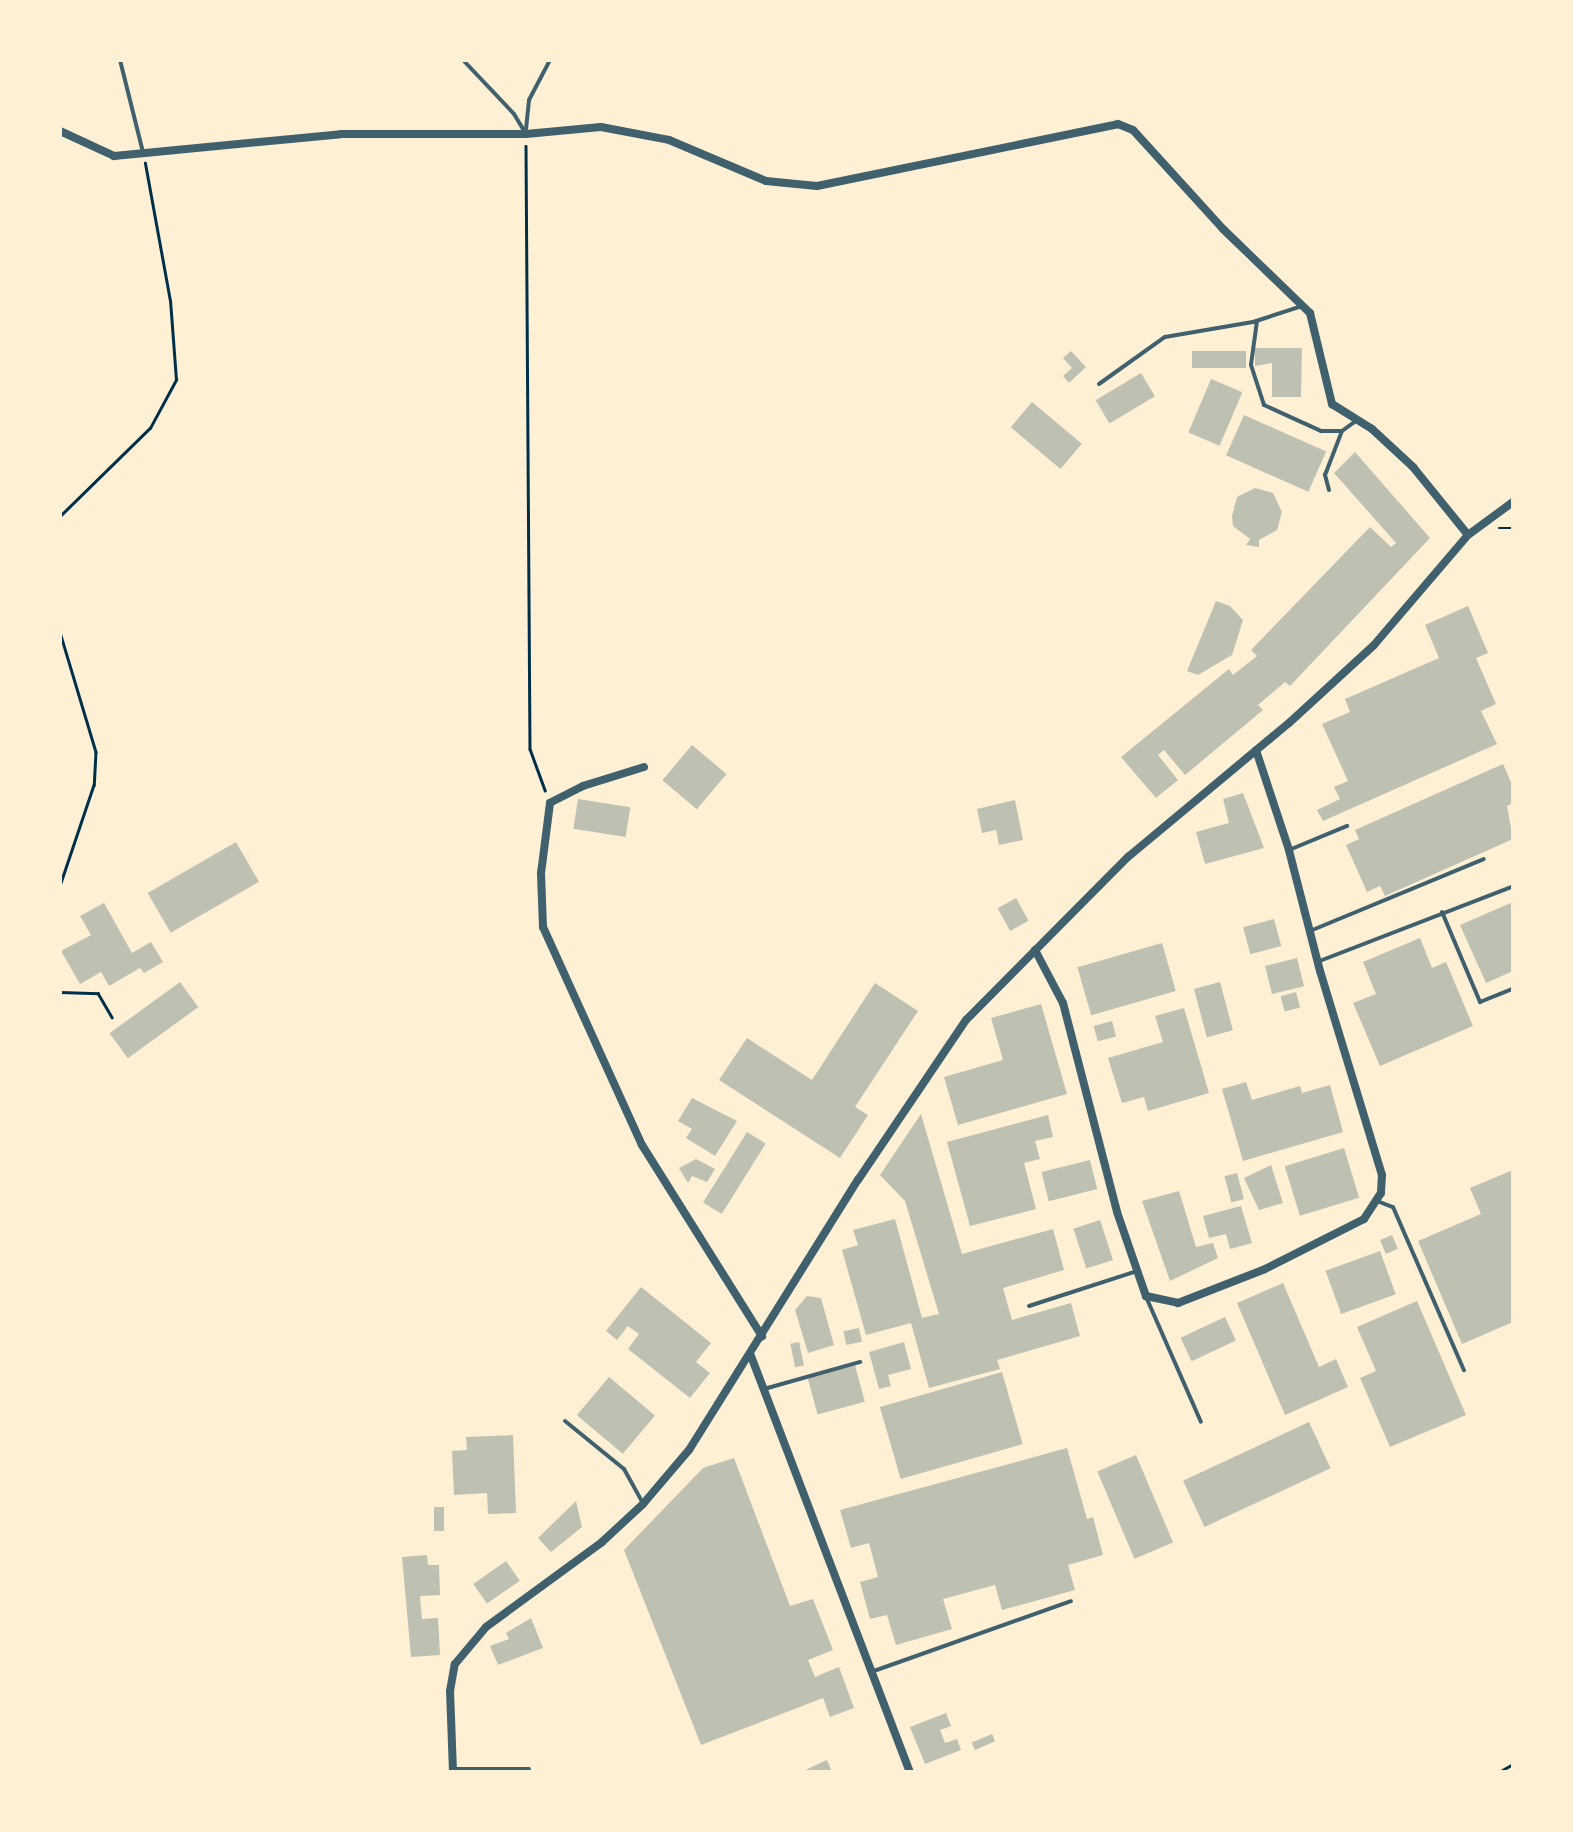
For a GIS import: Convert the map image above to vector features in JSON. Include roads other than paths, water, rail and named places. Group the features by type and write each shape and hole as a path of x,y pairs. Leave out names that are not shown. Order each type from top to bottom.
{"street":[{"path":"60,131 114,156 341,134 526,134 602,128 669,140 766,181 817,186 1118,124 1134,130 1222,229 1310,313 1332,404 1358,419 1414,467 1468,535"},
{"path":"453,1771 450,1691 455,1664 486,1627 602,1542 643,1504 689,1450 952,1038 1128,857 1374,645 1468,535 1513,502"},
{"path":"1035,950 1063,1003 1117,1212 1146,1296 1178,1303 1265,1269 1364,1219 1377,1201 1382,1175 1289,850 1256,750"},
{"path":"644,767 583,786 550,803 540,873 543,926 642,1145 762,1336"},
{"path":"752,1356 910,1772"}],"lane":[{"path":"120,60 143,152"},
{"path":"462,60 514,114 526,134"},
{"path":"526,134 529,100 550,60"},
{"path":"1099,384 1165,337 1258,321 1302,306"},
{"path":"1258,321 1251,364 1264,405 1321,431 1342,431"},
{"path":"1329,490 1324,475 1342,431 1358,419"},
{"path":"1289,850 1347,826"},
{"path":"1310,932 1484,859"},
{"path":"1318,962 1511,886"},
{"path":"1442,912 1480,1002 1513,989"},
{"path":"1377,1201 1394,1207 1464,1370"},
{"path":"1030,1306 1137,1272"},
{"path":"1146,1296 1201,1422"},
{"path":"764,1389 860,1362"},
{"path":"565,1421 624,1468 643,1504"},
{"path":"872,1672 1071,1601"},
{"path":"453,1771 529,1769"}]}
